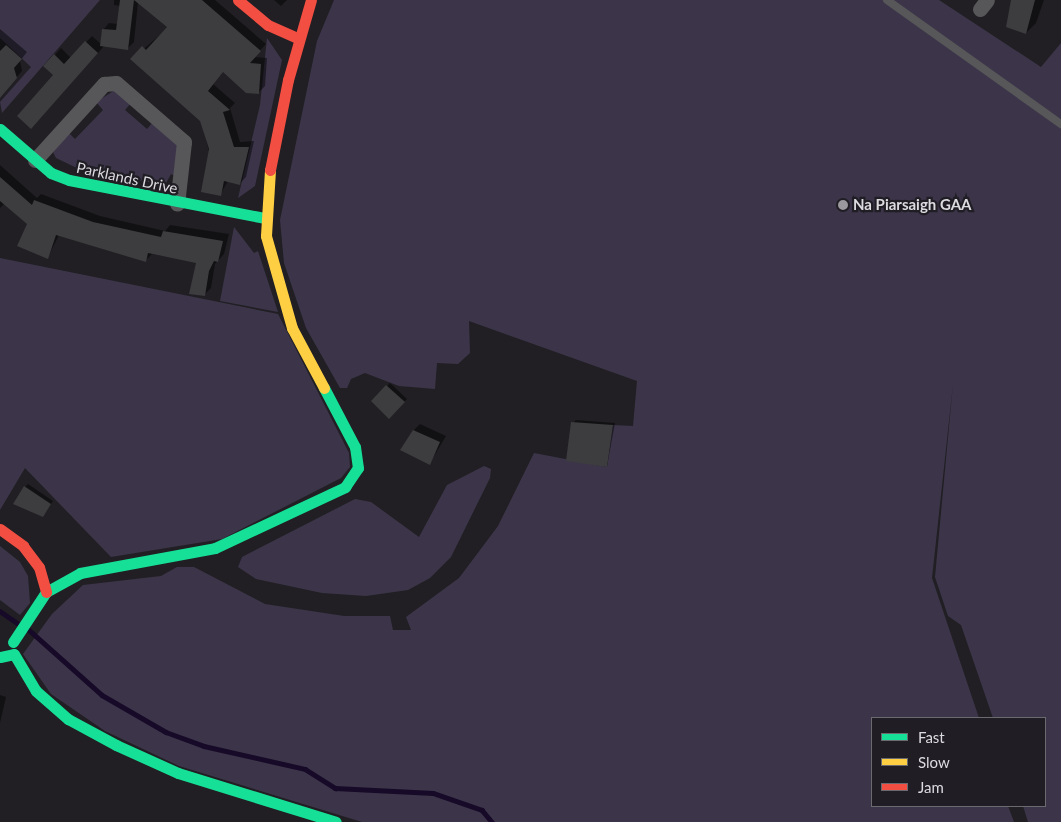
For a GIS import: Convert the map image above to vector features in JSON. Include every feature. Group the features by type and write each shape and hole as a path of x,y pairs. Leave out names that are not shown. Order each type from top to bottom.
{"street":[{"path":"238,0 268,25 299,39"},
{"path":"311,0 299,39 270,169 264,218 278,290 308,365 355,447 358,468 345,487 310,507 215,548 80,573 46,592 36,612 9,651 36,691 68,719 116,746 178,773 336,822"},
{"path":"35,160 104,84 116,83 184,142 177,204"},
{"name":"Parklands Drive","path":"0,129 35,160 69,180 177,204 264,218"},
{"path":"0,529 23,546 40,567 46,592"}],"lane":[{"path":"887,0 1061,124"}],"shaded area":[{"path":"0,0 100,0 2,113 0,102 31,67 0,38"},
{"path":"334,0 939,0 1041,67 1061,43 1061,822 1028,822 1023,807 1046,807 1046,717 993,717 961,625 948,616 935,577 953,384 932,578 979,717 871,717 871,807 1008,807 1014,822 362,822 179,766 105,731 51,694 23,654 52,614 83,585 161,576 177,567 194,567 265,604 344,616 390,616 393,630 411,630 406,617 459,578 498,526 534,453 607,467 613,425 633,426 637,381 469,321 470,353 458,364 437,363 435,389 399,386 365,373 351,379 347,388 340,388 306,328 284,263 280,220 317,41"},
{"path":"267,38 282,60 255,186 238,198 260,105"},
{"path":"115,90 132,102 125,110 147,129 153,122 178,146 175,176 171,174 165,185 79,169 56,158 53,152 68,132 75,139 103,110 96,102"},
{"path":"234,227 254,253 258,251 278,312 220,301"},
{"path":"0,258 278,314 349,453 350,467 341,478 222,539 111,557 25,468 0,510"},
{"path":"484,466 491,469 490,478 451,557 430,578 408,590 366,596 322,593 256,579 238,567 242,557 355,499 371,502 419,537 447,485"},
{"path":"0,546 20,562 28,576 30,603 20,615 0,600"}],"building":[{"path":"120,0 134,0 128,50 100,46 102,29 116,30"},
{"path":"134,0 202,0 261,51 250,63 261,64 259,94 246,93 223,72 208,91 230,110 223,112 234,147 249,147 240,185 224,181 221,196 201,192 209,149 200,121 130,59 142,46 146,50 167,27"},
{"path":"1011,0 1035,0 1026,34 1006,27"},
{"path":"85,41 98,53 31,129 17,116 53,75 43,66 54,54 64,64"},
{"path":"6,45 22,59 14,68 17,78 0,98 0,51"},
{"path":"0,177 32,205 34,200 93,222 161,237 163,231 223,241 218,262 214,261 209,271 205,296 189,294 196,263 148,253 146,262 56,235 48,259 17,246 27,224 0,201"},
{"path":"386,385 405,402 389,419 371,401"},
{"path":"571,422 613,425 607,467 566,461"},
{"path":"413,430 440,442 430,465 400,450"},
{"path":"24,486 51,504 43,517 13,504"}],"waterway":[{"path":"0,611 17,623"},
{"path":"28,629 102,695 166,732 204,746 305,769 335,788 433,793 482,810 492,822"}],"traffic: fast":[{"path":"0,129 51,173 69,180 264,218"},
{"path":"13,642 46,592 80,573 215,548 345,487 358,468 355,447 324,388"},
{"path":"0,657 14,654 36,691 68,719 116,745 178,773 336,822"}],"traffic: slow":[{"path":"270,170 266,236 292,328 324,388"}],"traffic: jam":[{"path":"238,0 268,25 299,39"},
{"path":"270,170 288,80 311,0"},
{"path":"0,529 23,546 39,567 46,592"}],"place":[{"name":"Na Piarsaigh GAA","path":"843,205"}]}
